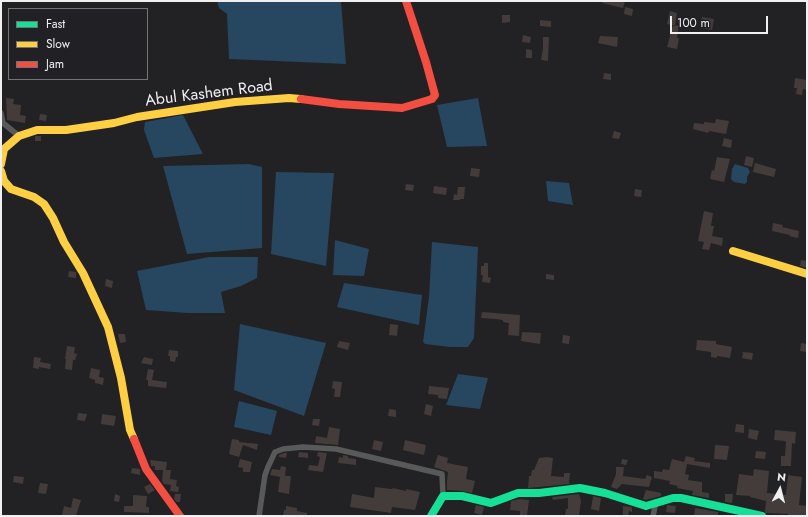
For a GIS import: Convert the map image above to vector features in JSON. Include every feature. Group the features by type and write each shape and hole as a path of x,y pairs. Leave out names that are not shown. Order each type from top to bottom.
{"street":[{"name":"Abul Kashem Road","path":"1,164 4,149 19,136 37,130 66,130 114,123 137,117 235,102 289,98 339,104 402,108 432,99 435,95 406,1"},
{"path":"1,113 3,123 19,136"},
{"path":"1,172 4,181 11,189 34,197 44,204 53,218 64,242 83,273 108,327 121,378 130,430 146,468 180,516"},
{"path":"733,251 807,274"},
{"path":"259,516 265,475 275,452 283,449 303,447 336,448 442,474 443,496 430,516"},
{"path":"443,496 462,496 491,503 518,493 546,493 580,488 605,493 646,506 673,498 682,498 756,515"},
{"path":"653,516 656,502"}],"water":[{"path":"217,1 341,1 346,64 229,59 227,14 219,8"},
{"path":"478,98 487,146 447,147 437,105"},
{"path":"183,115 203,154 154,158 144,130 145,122"},
{"path":"249,164 262,167 262,248 187,254 163,166"},
{"path":"735,164 748,168 750,172 745,184 734,182 731,179 732,169"},
{"path":"276,172 334,173 326,266 271,254"},
{"path":"546,181 569,183 573,205 548,201"},
{"path":"335,240 369,249 364,276 333,275"},
{"path":"432,242 478,247 474,338 468,347 450,347 425,344 423,342 429,297"},
{"path":"209,257 258,257 257,278 241,286 221,292 225,313 187,313 146,310 137,271"},
{"path":"344,283 422,295 419,325 337,307"},
{"path":"240,324 326,343 304,416 234,390"},
{"path":"458,374 488,378 480,409 446,405"},
{"path":"239,401 277,411 271,435 234,427"}],"building":[{"path":"603,1 625,1 623,8 602,3"},
{"path":"625,7 633,9 632,16 624,14"},
{"path":"670,11 677,13 675,26 667,24"},
{"path":"502,15 510,15 510,22 502,23"},
{"path":"702,17 714,19 712,30 700,28"},
{"path":"540,20 551,21 551,27 540,26"},
{"path":"673,25 679,26 677,49 667,47"},
{"path":"523,35 531,37 530,43 522,42"},
{"path":"600,36 618,37 617,47 598,43"},
{"path":"543,37 549,37 548,61 541,60"},
{"path":"526,49 532,50 532,58 526,58"},
{"path":"604,73 611,74 611,80 603,79"},
{"path":"795,78 807,80 807,90 803,89 802,95 796,94 797,88 794,88"},
{"path":"6,98 14,99 13,104 21,105 20,115 26,116 25,123 7,120"},
{"path":"40,114 47,115 46,121 39,120"},
{"path":"716,119 729,121 726,134 709,131 708,133 693,129 694,123 715,123"},
{"path":"614,131 621,133 619,139 612,138"},
{"path":"35,136 41,136 41,141 35,141"},
{"path":"724,138 732,140 731,148 722,146"},
{"path":"746,156 754,158 752,167 744,165"},
{"path":"717,157 730,159 724,182 710,179 712,170 714,171"},
{"path":"755,163 776,169 774,177 753,172"},
{"path":"471,168 480,169 479,177 470,176"},
{"path":"406,184 414,185 413,191 405,190"},
{"path":"434,186 447,188 446,195 433,193"},
{"path":"458,187 465,187 464,199 453,200 454,194 457,195"},
{"path":"635,189 642,190 641,197 634,196"},
{"path":"704,211 713,213 711,226 714,226 712,236 723,238 722,246 711,243 709,250 702,249 704,242 698,241"},
{"path":"773,223 799,231 798,238 772,231"},
{"path":"801,260 807,261 807,268 800,266"},
{"path":"484,263 488,263 488,277 491,278 490,283 482,282 483,275 481,275 481,266 484,266"},
{"path":"69,271 76,272 76,278 68,277"},
{"path":"546,274 554,275 554,280 546,279"},
{"path":"106,279 113,281 112,288 105,286"},
{"path":"482,312 520,315 519,336 508,335 509,323 503,322 503,320 481,318"},
{"path":"390,324 398,325 397,336 389,335"},
{"path":"522,332 541,333 540,344 521,341"},
{"path":"118,334 125,334 126,342 120,343"},
{"path":"563,335 570,336 569,344 562,343"},
{"path":"697,340 716,341 716,344 732,347 730,358 717,356 717,358 711,357 711,352 696,350"},
{"path":"339,341 350,343 348,350 337,347"},
{"path":"801,343 807,344 807,352 800,351"},
{"path":"67,346 75,347 74,353 77,354 75,360 73,360 72,370 65,369"},
{"path":"169,350 178,351 178,357 176,357 175,362 170,361 170,356 168,356"},
{"path":"743,352 753,353 752,360 742,358"},
{"path":"34,357 41,358 40,362 51,364 50,369 39,367 39,369 33,368"},
{"path":"144,357 153,359 152,365 141,363"},
{"path":"91,368 100,370 99,377 104,378 103,385 95,383 95,380 89,378"},
{"path":"148,369 154,370 152,380 167,382 166,388 148,386 148,380 146,380"},
{"path":"333,381 342,382 340,397 334,397 335,389 332,388"},
{"path":"429,386 449,388 447,399 438,398 438,395 428,394"},
{"path":"426,404 433,406 431,416 424,414"},
{"path":"389,409 396,410 396,417 388,416"},
{"path":"78,413 87,414 85,421 77,420"},
{"path":"102,414 116,416 114,426 101,424"},
{"path":"313,419 320,419 319,426 312,425"},
{"path":"736,424 744,425 744,433 735,432"},
{"path":"329,427 340,429 338,445 315,443 316,436 327,438"},
{"path":"749,429 759,431 757,440 748,438"},
{"path":"775,430 796,432 795,444 792,443 791,466 781,466 781,456 785,456 786,443 785,441 774,440"},
{"path":"232,439 239,440 239,442 258,444 257,450 243,445 239,457 229,454"},
{"path":"374,440 383,442 381,451 372,449"},
{"path":"405,440 426,445 424,455 403,450"},
{"path":"715,445 729,446 727,460 714,459"},
{"path":"756,451 766,452 765,459 755,458"},
{"path":"299,452 308,453 308,458 298,457"},
{"path":"318,452 327,453 323,472 308,470 309,465 318,466 320,457 317,456"},
{"path":"287,453 286,458 279,457 279,455"},
{"path":"343,455 348,456 348,458 356,459 356,465 338,463 339,457 343,458"},
{"path":"438,455 448,458 447,463 468,467 466,479 475,481 472,493 447,490 448,472 434,467"},
{"path":"686,456 695,458 694,461 710,463 710,468 687,464 685,474 689,475 688,480 702,482 702,492 709,493 709,498 692,495 693,491 677,488 678,486 669,484 670,481 654,478 654,471 662,472 663,469 669,470 672,459 684,462"},
{"path":"539,458 553,458 551,476 564,477 564,473 570,473 570,484 528,488 529,476 531,476 532,470 534,470"},
{"path":"240,459 252,462 250,472 243,472 243,468 238,467"},
{"path":"622,459 628,460 626,465 621,464"},
{"path":"150,460 167,462 166,470 171,470 170,479 177,480 176,486 179,487 178,492 170,491 171,485 164,484 162,481 163,470 155,470 155,466 151,466"},
{"path":"281,466 286,467 285,476 291,476 289,494 278,492 280,477 270,475 272,469 280,470"},
{"path":"616,467 624,467 623,476 645,479 647,475 652,477 649,487 622,484 617,489 611,487 616,474"},
{"path":"132,468 140,469 140,475 131,473"},
{"path":"754,469 769,471 767,493 786,495 788,475 802,477 799,505 807,506 807,516 788,516 788,514 766,513 766,501 750,496 736,495 739,474 753,476"},
{"path":"14,476 24,477 23,484 13,482"},
{"path":"40,483 48,484 46,494 38,493"},
{"path":"150,484 155,490 148,494 144,487"},
{"path":"375,487 393,488 406,491 406,489 420,492 415,510 392,507 391,513 350,507 352,494 374,498"},
{"path":"646,490 661,493 661,496 646,500 643,499"},
{"path":"115,494 120,496 119,502 114,501"},
{"path":"175,494 181,494 180,502 177,502 174,499"},
{"path":"579,494 581,501 579,516 565,516 566,509 568,509 568,498 553,500 552,497"},
{"path":"725,494 733,494 732,503 725,502"},
{"path":"133,495 147,496 146,507 149,507 149,513 124,512 124,506 133,506"},
{"path":"593,496 601,498 599,511 591,509"},
{"path":"73,498 81,500 76,516 62,515 64,506 71,508"},
{"path":"519,499 529,500 527,516 520,516 520,511 510,510 511,501"},
{"path":"476,505 484,507 482,515 474,513"},
{"path":"667,505 676,506 675,513 666,512"},
{"path":"286,506 297,508 297,511 307,513 307,516 283,516"},
{"path":"623,506 632,507 632,512 629,511 628,516 623,516"},
{"path":"695,508 718,512 718,516 694,516"}],"traffic: fast":[{"path":"431,516 443,496 462,496 491,503 518,493 539,493 580,488 605,493 646,506 673,498 681,498 762,516"}],"traffic: slow":[{"path":"1,164 4,149 19,136 37,130 66,130 114,123 137,117 235,102 289,98 301,99"},
{"path":"1,171 4,181 11,189 34,197 44,204 53,218 64,242 83,273 108,327 121,378 130,430 134,439"},
{"path":"733,251 807,274"}],"traffic: jam":[{"path":"301,99 339,104 402,108 432,99 435,95 406,1"},
{"path":"134,439 146,469 180,516"}]}
